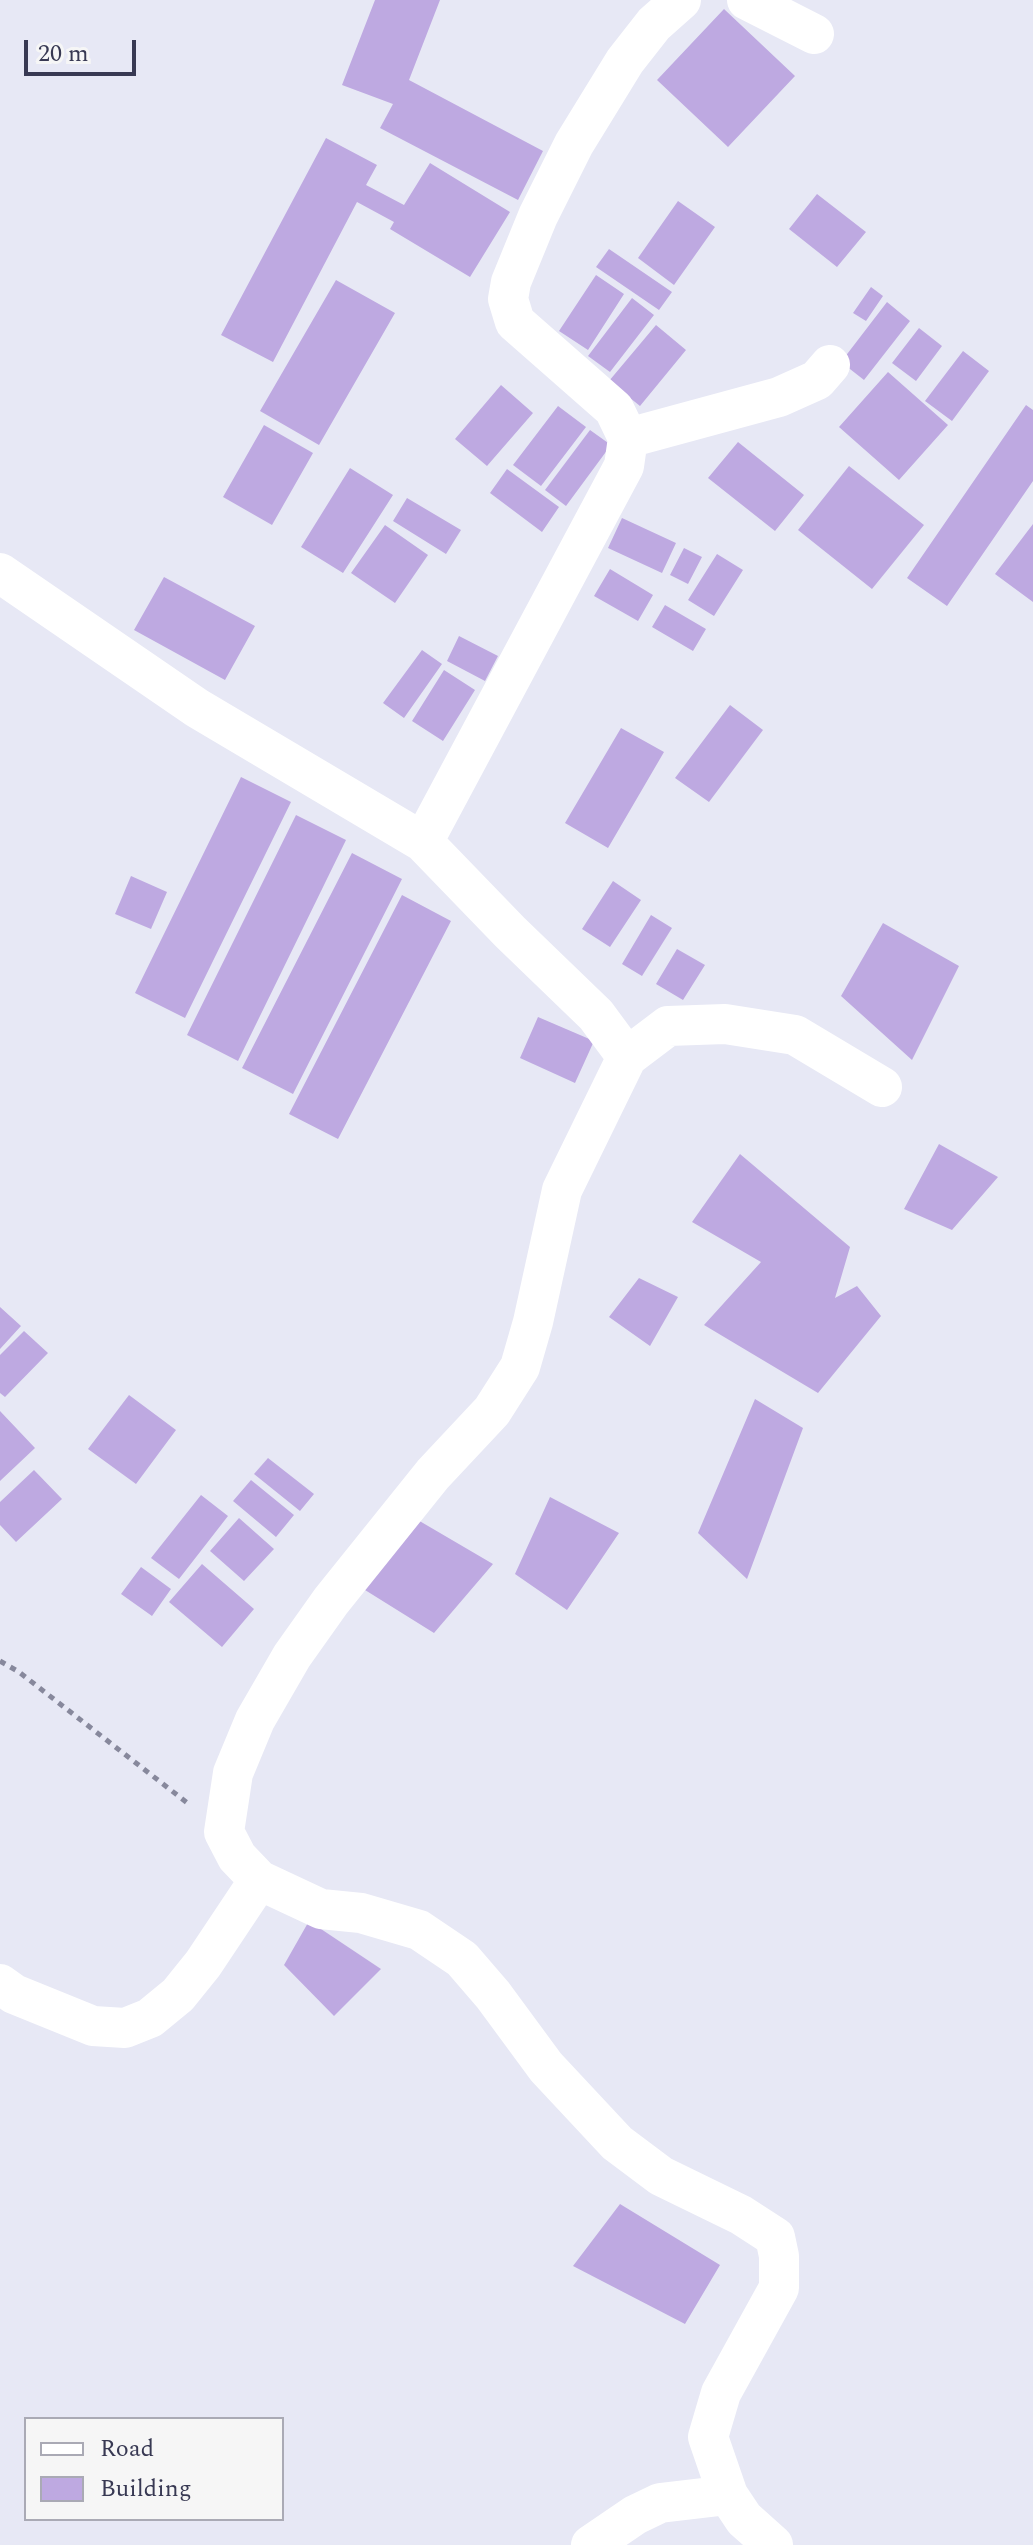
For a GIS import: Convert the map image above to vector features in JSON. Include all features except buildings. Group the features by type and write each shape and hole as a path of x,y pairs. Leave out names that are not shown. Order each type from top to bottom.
{"street":[{"path":"423,842 624,466 628,438 614,409 515,322 508,299 511,282 538,216 574,144 625,61 654,24 681,0"},
{"path":"747,0 814,34"},
{"path":"628,438 779,397 817,380 830,365"},
{"path":"0,573 197,708 423,842 596,1015 627,1057"},
{"path":"773,2545 744,2519 728,2495 708,2437 721,2393 779,2288 779,2256 775,2237 741,2215 661,2176 617,2143 546,2067 462,1959 419,1930 361,1913 321,1909 259,1880 237,1857 224,1832 233,1773 255,1720 292,1656 331,1601 433,1474 492,1411 520,1367 562,1190 627,1057 668,1026 725,1024 795,1035 882,1087"},
{"path":"0,1984 14,1994 93,2026 125,2028 150,2018 178,1995 203,1964 259,1880"},
{"path":"591,2545 635,2515 660,2503 728,2495"}],"path":[{"path":"0,1661 19,1672 224,1832"}]}
